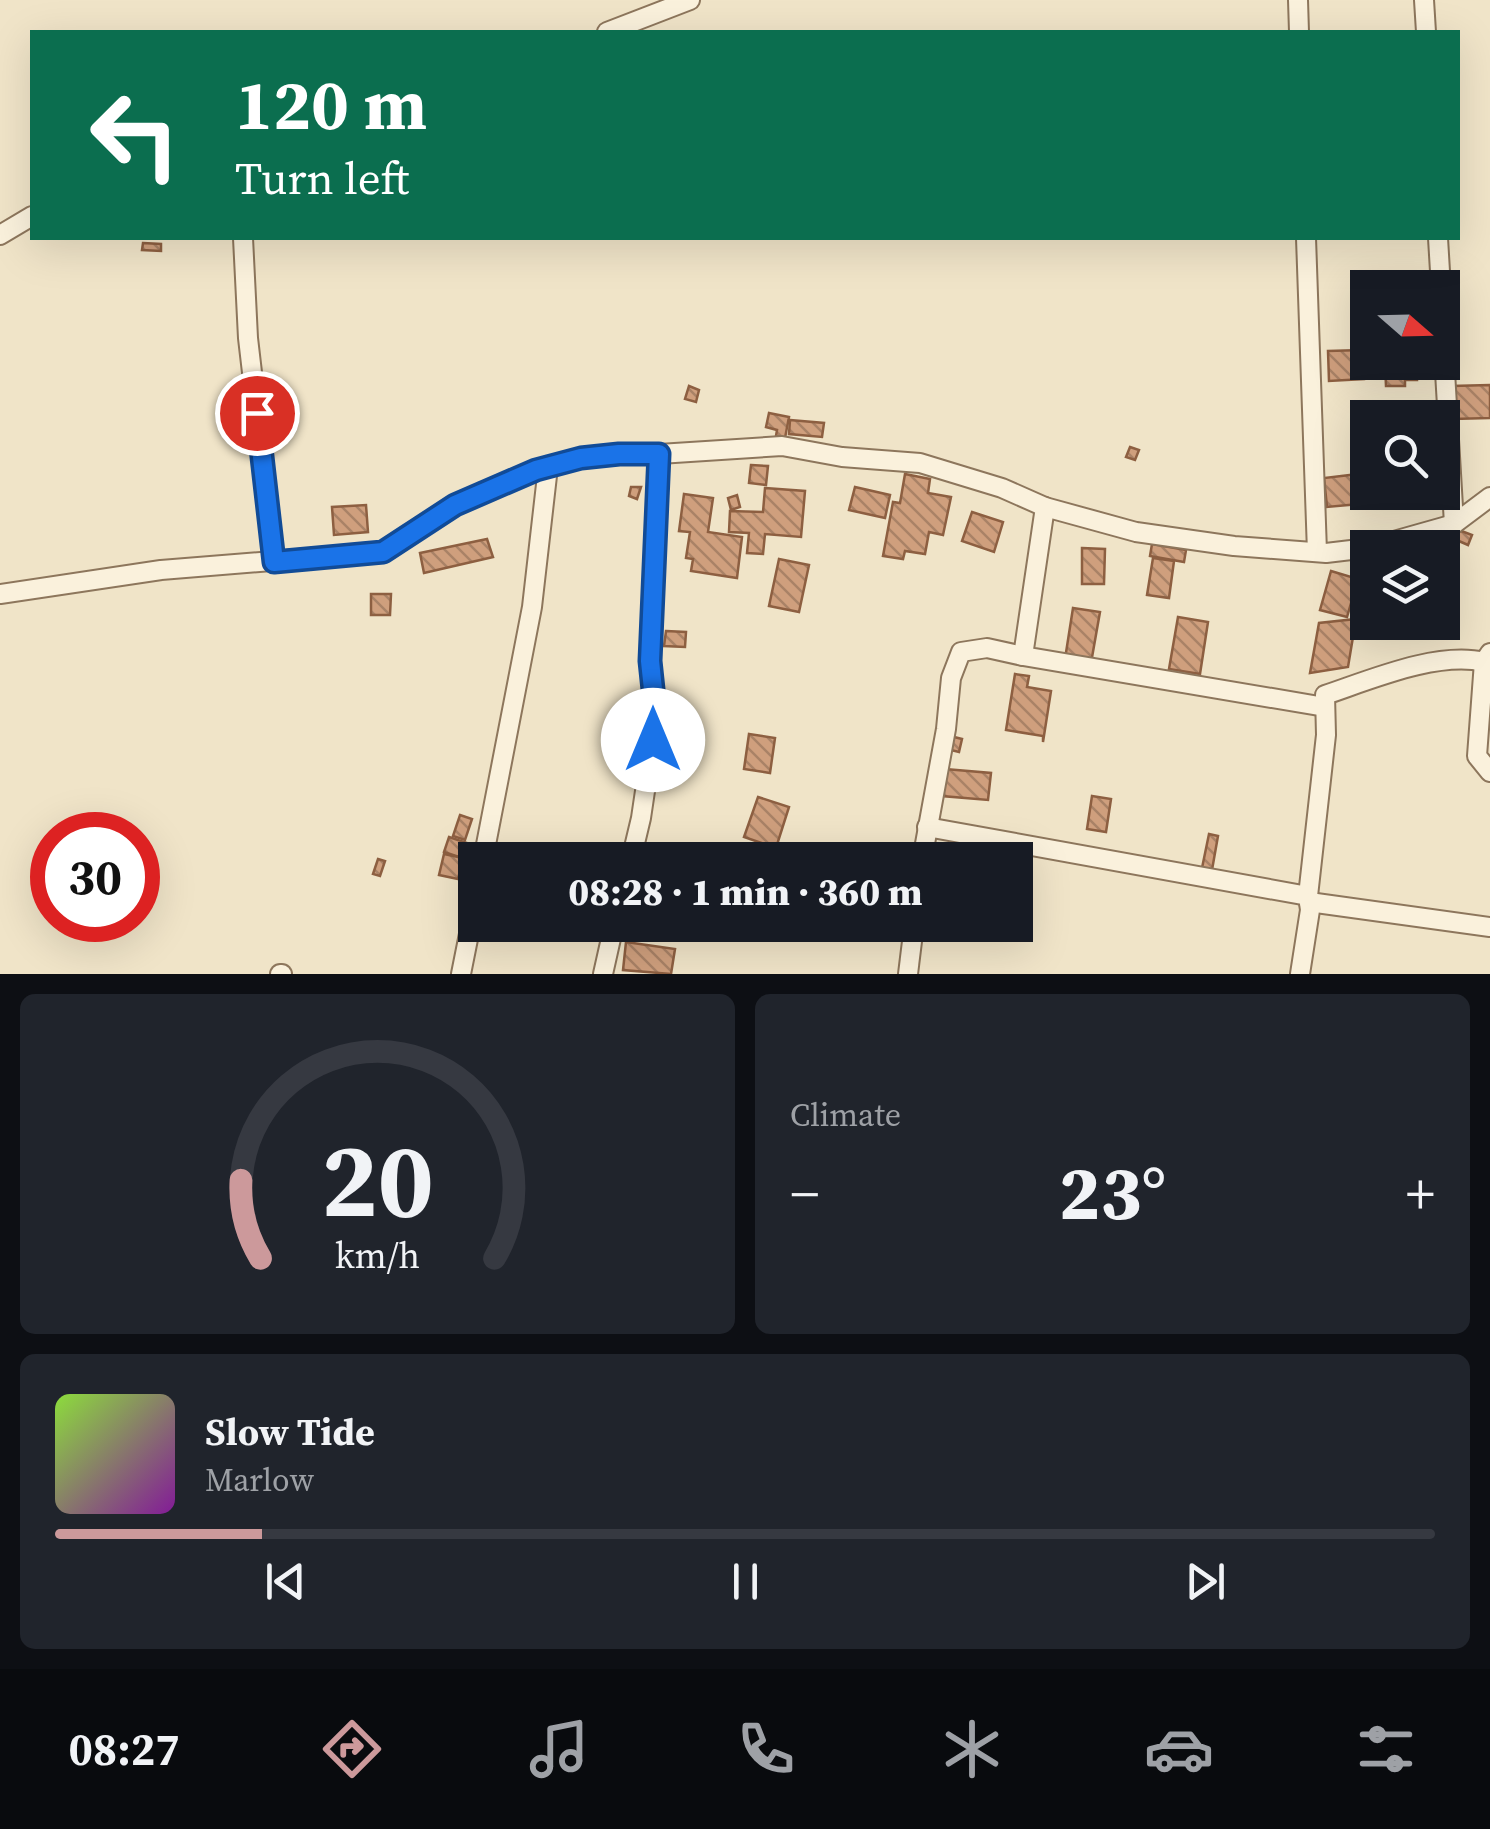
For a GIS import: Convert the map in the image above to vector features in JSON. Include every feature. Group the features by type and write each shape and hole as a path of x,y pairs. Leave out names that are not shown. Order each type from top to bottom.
{"street":[{"path":"612,30 690,0"},
{"path":"1298,0 1299,30"},
{"path":"1424,0 1426,30"},
{"path":"0,235 30,217"},
{"path":"243,240 248,338 274,562"},
{"path":"1306,240 1318,552"},
{"path":"1438,240 1439,270"},
{"path":"1445,380 1454,524"},
{"path":"0,594 161,570 383,552 455,505 548,467 619,454 782,446 920,463 1002,488 1045,507 1136,532 1234,546 1318,552 1350,549"},
{"path":"635,842 656,718 650,661 659,454"},
{"path":"487,842 532,607 548,467"},
{"path":"1432,530 1454,524 1490,497"},
{"path":"1023,656 1045,507"},
{"path":"925,842 946,730 950,678 961,652 987,648 1325,707"},
{"path":"1300,974 1326,734 1325,695 1400,670 1487,658 1477,756 1490,772"},
{"path":"927,828 1308,899 1490,927"},
{"path":"461,974 467,942"},
{"path":"603,974 610,942"},
{"path":"908,974 912,942"}],"building":[{"path":"143,243 161,244 161,251 142,250"},
{"path":"1350,350 1350,380 1329,381 1328,351"},
{"path":"1386,380 1405,380 1405,386 1386,386"},
{"path":"1490,385 1490,418 1460,419 1460,400 1452,400 1452,386"},
{"path":"689,386 699,390 696,402 685,399"},
{"path":"769,413 789,417 785,438 766,427"},
{"path":"790,420 824,423 822,437 789,434"},
{"path":"1130,447 1139,450 1135,460 1126,457"},
{"path":"751,465 768,466 766,485 749,483"},
{"path":"905,474 930,479 928,493 951,497 943,535 929,532 925,554 905,551 903,559 883,556 893,502 900,503"},
{"path":"1350,475 1350,505 1327,507 1324,478"},
{"path":"631,487 641,487 637,499 629,496"},
{"path":"855,487 890,495 885,518 849,510"},
{"path":"765,488 805,491 801,537 765,534 763,554 747,553 749,533 729,532 730,511 763,512"},
{"path":"684,494 713,498 708,532 742,537 737,578 691,571 693,559 686,558 690,532 679,531"},
{"path":"737,495 740,507 731,510 728,498"},
{"path":"366,505 368,532 334,535 332,507"},
{"path":"972,512 1003,522 994,552 962,541"},
{"path":"1460,530 1472,535 1468,545 1460,542"},
{"path":"487,539 493,557 424,573 420,553"},
{"path":"1152,544 1186,550 1184,562 1150,556"},
{"path":"1082,548 1105,549 1104,584 1082,584"},
{"path":"1153,558 1174,561 1169,598 1147,595"},
{"path":"779,559 809,565 799,612 769,606"},
{"path":"1331,571 1350,577 1347,617 1320,610"},
{"path":"371,594 391,594 390,615 371,615"},
{"path":"1073,608 1100,612 1091,663 1065,659"},
{"path":"1178,617 1208,622 1200,674 1169,669"},
{"path":"1350,620 1352,640 1348,667 1310,673 1319,623"},
{"path":"666,631 686,632 685,647 664,646"},
{"path":"1015,674 1029,676 1027,687 1051,691 1043,742 1043,736 1006,730"},
{"path":"749,734 775,738 770,773 744,769"},
{"path":"946,735 962,739 959,752 943,748"},
{"path":"945,769 991,773 988,800 942,796"},
{"path":"1092,796 1111,799 1106,832 1087,829"},
{"path":"758,797 789,807 778,842 744,837"},
{"path":"460,815 472,819 465,840 453,836"},
{"path":"1209,834 1218,836 1212,870 1202,868"},
{"path":"449,837 464,842 458,842 458,857 444,852"},
{"path":"444,854 458,857 458,879 439,875"},
{"path":"378,859 385,861 380,876 373,874"},
{"path":"626,942 675,949 671,974 623,970"}],"route":[{"path":"257,413 274,562 383,552 455,505 536,470 581,458 659,454 650,661 656,718 653,740"}]}
